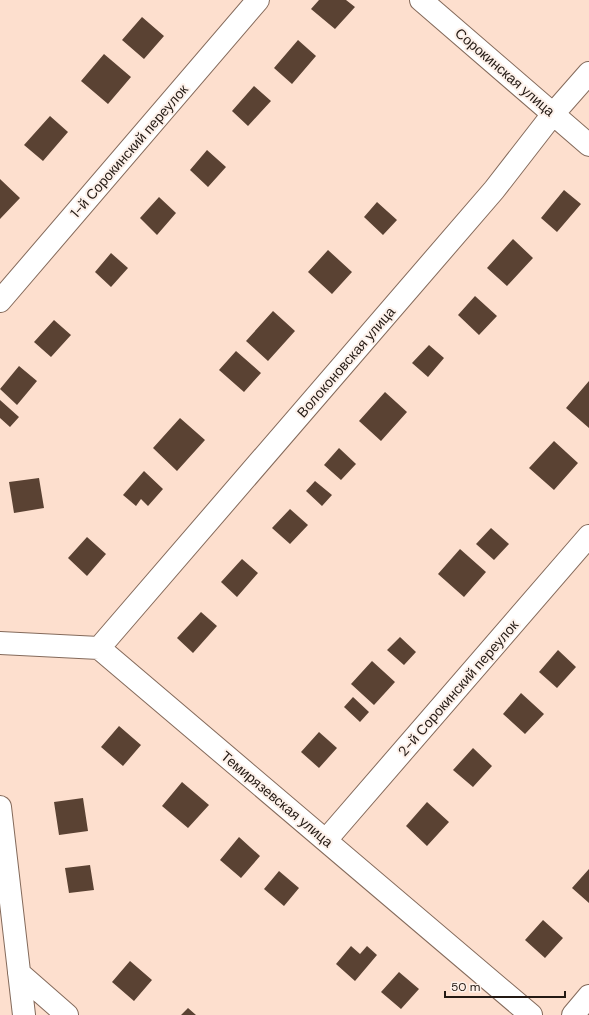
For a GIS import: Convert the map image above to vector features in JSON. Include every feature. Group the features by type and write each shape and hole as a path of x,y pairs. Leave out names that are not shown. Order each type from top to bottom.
{"street":[{"name":"1-й Сорокинский переулок","path":"0,301 258,0"},
{"name":"Сорокинская улица","path":"421,0 589,145"},
{"name":"Волоконовская улица","path":"99,648 494,190 553,114 589,73"},
{"name":"2-й Сорокинский переулок","path":"326,840 589,536"},
{"path":"0,643 99,648"},
{"name":"Темирязевская улица","path":"99,648 531,1015"},
{"path":"0,807 24,1015"},
{"path":"19,973 67,1015"},
{"path":"573,1015 589,996"}],"building":[{"path":"319,0 346,0 355,7 335,29 311,9"},
{"path":"142,17 164,36 144,59 122,40"},
{"path":"298,40 316,56 292,84 274,68"},
{"path":"104,54 131,77 108,104 81,81"},
{"path":"254,86 271,101 248,126 232,111"},
{"path":"50,116 68,132 43,161 24,145"},
{"path":"207,150 226,167 208,187 190,170"},
{"path":"0,179 20,198 0,219"},
{"path":"564,190 581,204 557,232 541,218"},
{"path":"159,197 176,213 157,235 140,218"},
{"path":"377,202 397,220 383,235 364,217"},
{"path":"513,239 533,258 507,286 487,268"},
{"path":"328,250 352,272 332,294 308,272"},
{"path":"111,253 128,268 111,287 95,272"},
{"path":"475,296 497,316 479,335 458,315"},
{"path":"273,311 295,331 268,361 246,341"},
{"path":"54,320 71,335 51,357 34,342"},
{"path":"429,345 444,358 428,377 412,363"},
{"path":"236,351 261,373 244,392 219,370"},
{"path":"19,366 37,381 17,405 0,389"},
{"path":"589,381 589,428 566,408"},
{"path":"385,392 407,412 381,441 359,421"},
{"path":"0,400 19,417 10,427 0,418"},
{"path":"180,418 205,440 177,471 153,448"},
{"path":"554,441 578,463 554,490 529,468"},
{"path":"339,448 356,464 341,480 324,465"},
{"path":"144,471 163,489 148,506 141,499 136,506 123,495"},
{"path":"39,478 44,508 14,513 9,482"},
{"path":"315,481 332,495 322,506 306,491"},
{"path":"290,509 308,525 290,544 272,528"},
{"path":"491,528 509,544 494,560 476,544"},
{"path":"87,537 106,554 87,576 68,558"},
{"path":"460,549 486,572 464,597 438,574"},
{"path":"242,559 258,573 237,597 221,582"},
{"path":"201,612 217,626 193,653 177,638"},
{"path":"400,637 416,652 404,665 387,650"},
{"path":"558,650 576,667 557,688 539,672"},
{"path":"372,661 395,682 374,705 351,684"},
{"path":"521,693 544,714 525,734 503,714"},
{"path":"353,697 369,712 360,722 344,707"},
{"path":"119,726 141,745 123,766 101,747"},
{"path":"319,732 337,748 319,768 301,752"},
{"path":"473,748 492,766 473,787 453,770"},
{"path":"182,782 209,805 188,828 162,806"},
{"path":"83,798 88,831 59,835 54,802"},
{"path":"427,802 449,822 427,846 406,826"},
{"path":"239,837 260,856 241,878 220,860"},
{"path":"90,865 94,890 69,893 65,868"},
{"path":"589,869 589,903 572,888"},
{"path":"279,871 299,888 284,906 264,889"},
{"path":"543,920 563,938 545,958 525,940"},
{"path":"351,946 360,954 367,946 377,955 355,981 336,964"},
{"path":"130,961 152,980 134,1001 112,982"},
{"path":"399,972 419,989 401,1009 381,992"},
{"path":"188,1008 196,1015 181,1015"}]}
